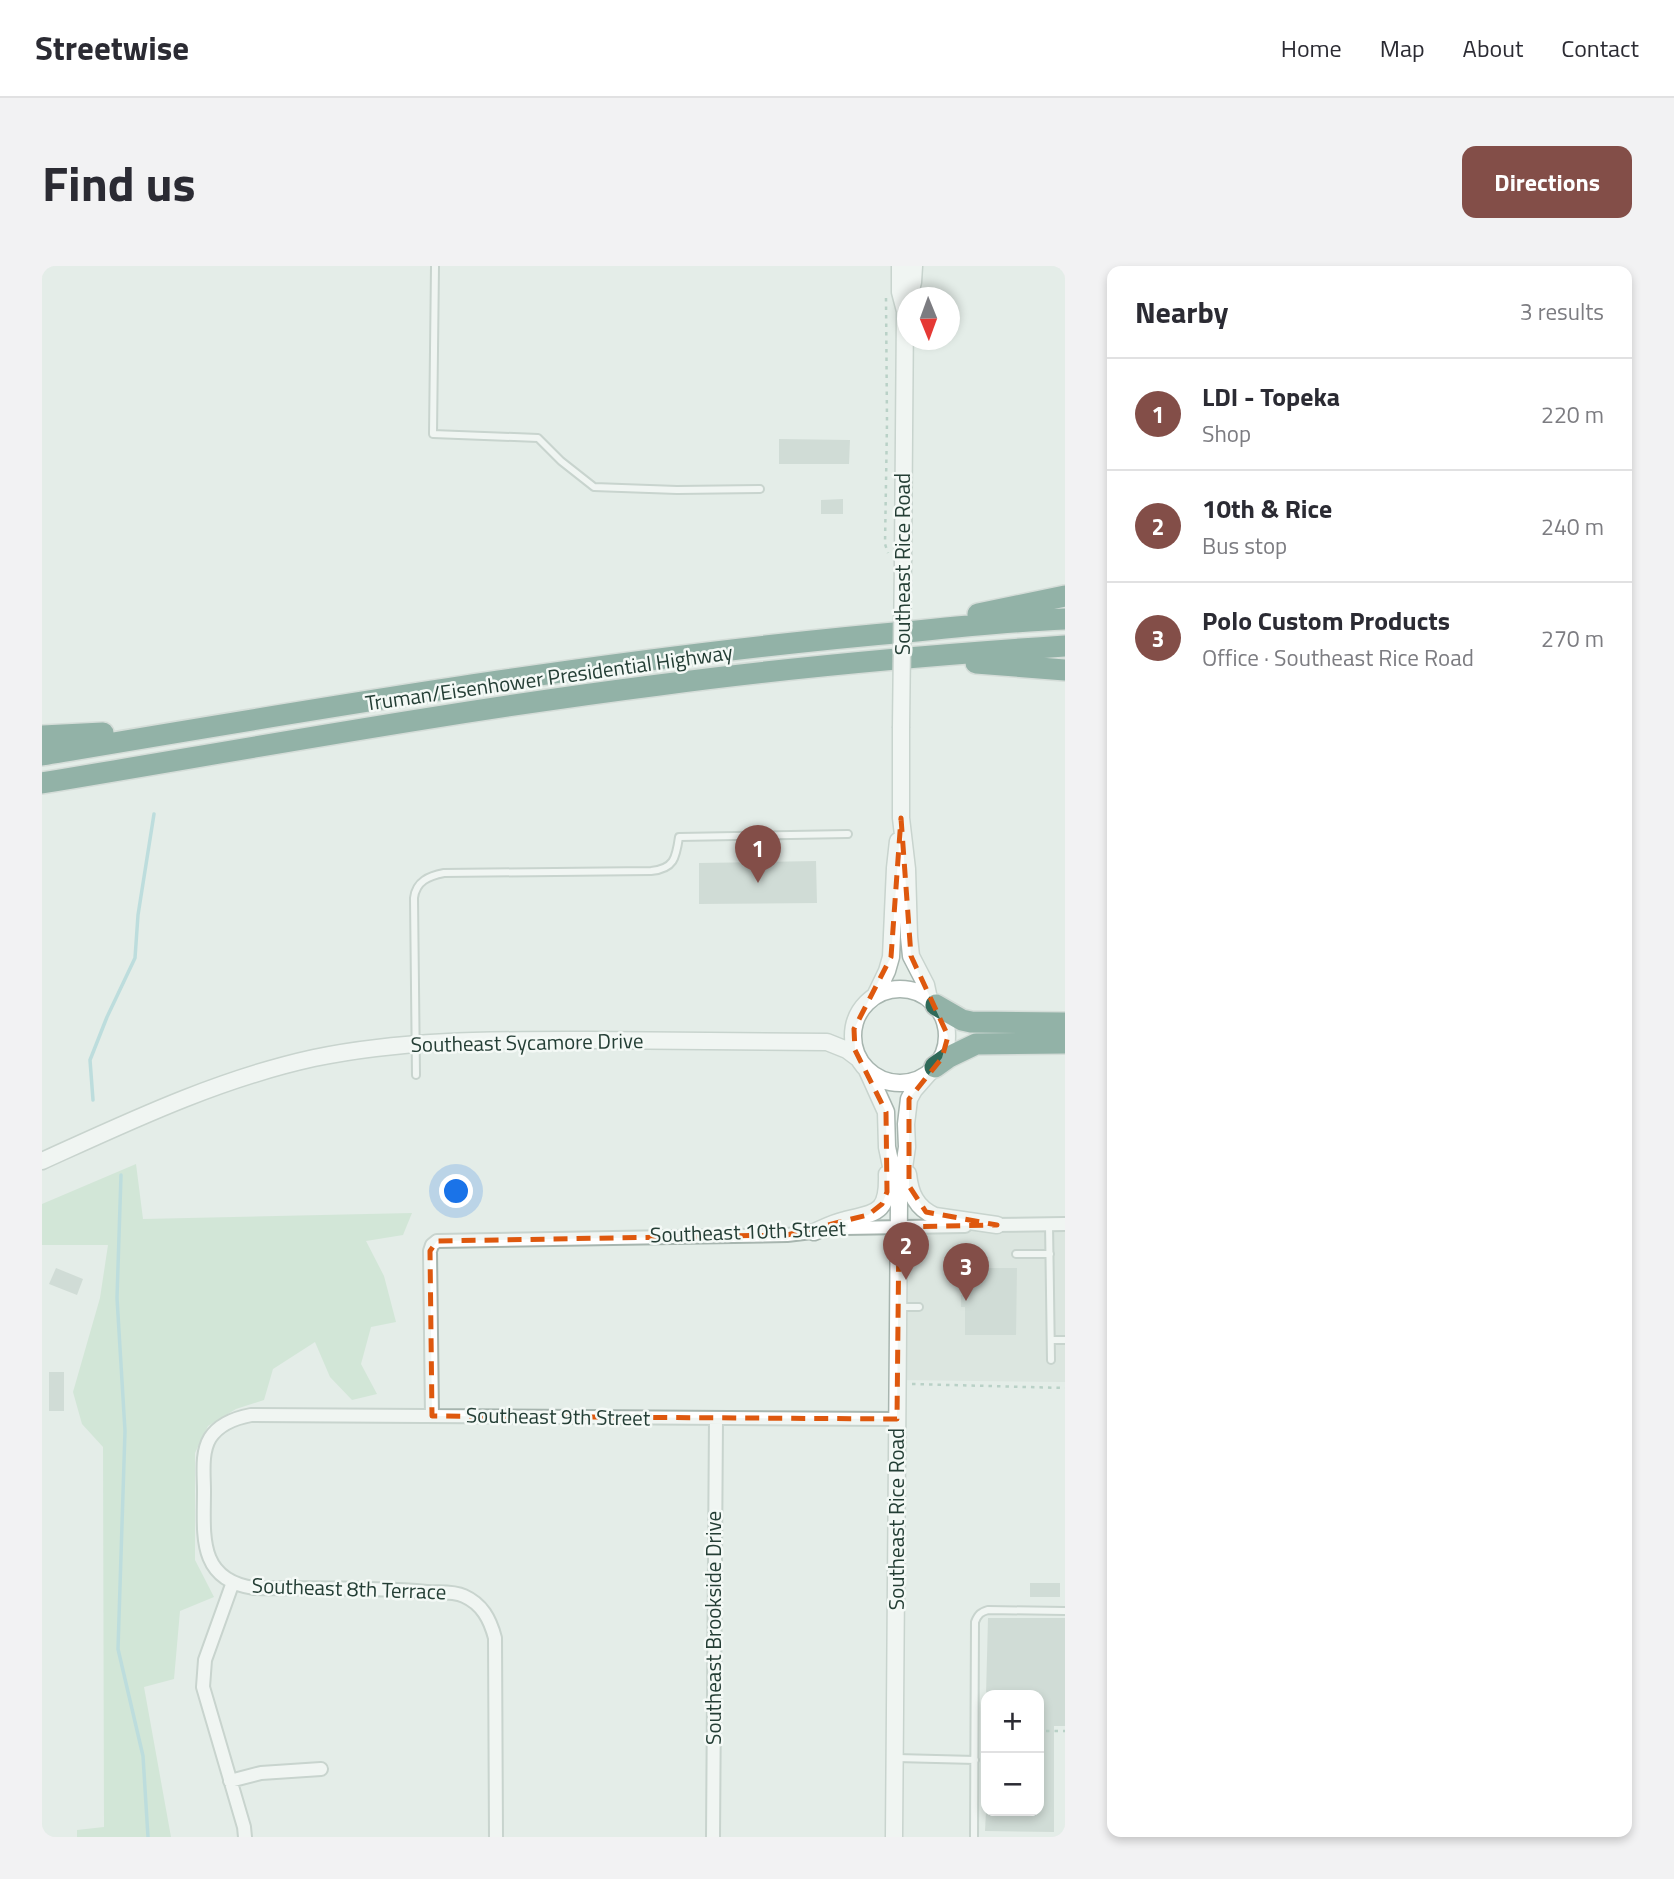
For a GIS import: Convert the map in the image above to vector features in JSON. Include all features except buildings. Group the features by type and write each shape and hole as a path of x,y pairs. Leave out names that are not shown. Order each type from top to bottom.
{"highway":[{"path":"838,638 1065,596"},
{"name":"Truman/Eisenhower Presidential Highway","path":"42,755 569,669 838,638 1065,619"},
{"name":"Truman/Eisenhower Presidential Highway","path":"42,783 508,706 660,684 844,664 1065,646"},
{"path":"844,664 973,663 1065,670"},
{"path":"42,736 209,727"},
{"path":"932,1002 962,1020 971,1022 1065,1023"},
{"path":"932,1070 949,1057 976,1044 1065,1044"}],"street":[{"name":"Southeast Rice Road","path":"900,266 900,287"},
{"name":"Southeast Rice Road","path":"912,287 914,266"},
{"name":"Southeast Rice Road","path":"905,350 896,558 901,818 907,869 911,956 932,1002"},
{"name":"Southeast Rice Road","path":"875,996 891,957 894,868 901,818"},
{"path":"906,989 922,994 932,1002 942,1014 948,1036 942,1058 932,1070 914,1081 897,1083 880,1078 863,1063 853,1040 854,1029 860,1011 875,996 890,990 906,989"},
{"name":"Southeast Sycamore Drive","path":"42,1161 138,1117 224,1083 314,1058 416,1043 477,1040 827,1042 847,1050 863,1063"},
{"name":"Southeast Rice Road","path":"863,1063 886,1112 887,1147 899,1202"},
{"name":"Southeast Rice Road","path":"894,1837 899,1202 907,1147 909,1099 932,1070"},
{"path":"814,1232 833,1223 868,1215 877,1210 887,1192 887,1147"},
{"path":"907,1147 909,1186 915,1202 921,1208 934,1216 997,1225"},
{"name":"Southeast 10th Street","path":"432,1416 430,1251 432,1245 441,1240 787,1235 845,1228 1065,1224"},
{"name":"Southeast 9th Street","path":"215,1567 204,1543 204,1455 208,1441 220,1427 251,1415 897,1419"},
{"name":"Southeast Brookside Drive","path":"713,1837 716,1419"},
{"name":"Southeast 8th Terrace","path":"215,1567 233,1582 254,1588 412,1591 459,1594 475,1602 492,1624 495,1638 496,1837"},
{"path":"233,1582 205,1660 203,1687 245,1837"},
{"path":"230,1781 261,1773 321,1769"}],"lane":[{"path":"435,266 433,434 537,438 561,461 594,486 677,490 760,489"},
{"path":"416,1075 414,898 415,890 427,878 444,873 651,872 661,870 674,860 678,837 848,834"},
{"path":"1049,1224 1051,1360"},
{"path":"1016,1254 1049,1254"},
{"path":"898,1307 919,1307"},
{"path":"1051,1340 1065,1340"},
{"path":"974,1837 977,1616 988,1610 1065,1611"},
{"path":"895,1758 975,1760"}],"path":[{"path":"886,292 885,544 896,558"},
{"path":"909,1384 1065,1388"},
{"path":"1046,1731 1065,1731"}],"highlighted area":[{"path":"901,818 911,956 948,1036 942,1058 909,1099 909,1186 926,1212 997,1225 899,1227 897,1419 432,1416 430,1251 437,1241 787,1235 868,1215 882,1204 887,1192 886,1112 855,1050 854,1029 891,957"}],"shaded area":[{"path":"1065,1224 1065,1382 898,1380 899,1227"}],"green space":[{"path":"136,1164 143,1219 412,1213 403,1235 366,1241 384,1276 396,1322 371,1327 361,1364 377,1394 352,1400 330,1377 315,1342 273,1369 264,1400 236,1409 208,1426 195,1453 195,1560 214,1597 180,1611 174,1679 144,1687 171,1837 77,1837 77,1830 104,1827 103,1447 82,1424 73,1392 100,1298 108,1245 42,1245 42,1204"}],"waterway":[{"path":"93,1100 90,1060 135,958 138,915 154,814"},
{"path":"121,1175 117,1298 125,1431 118,1649 143,1756 148,1837"}],"place":[{"name":"LDI - Topeka","path":"758,883"},
{"name":"10th & Rice","path":"906,1280"},
{"name":"Polo Custom Products","path":"966,1301"}]}
